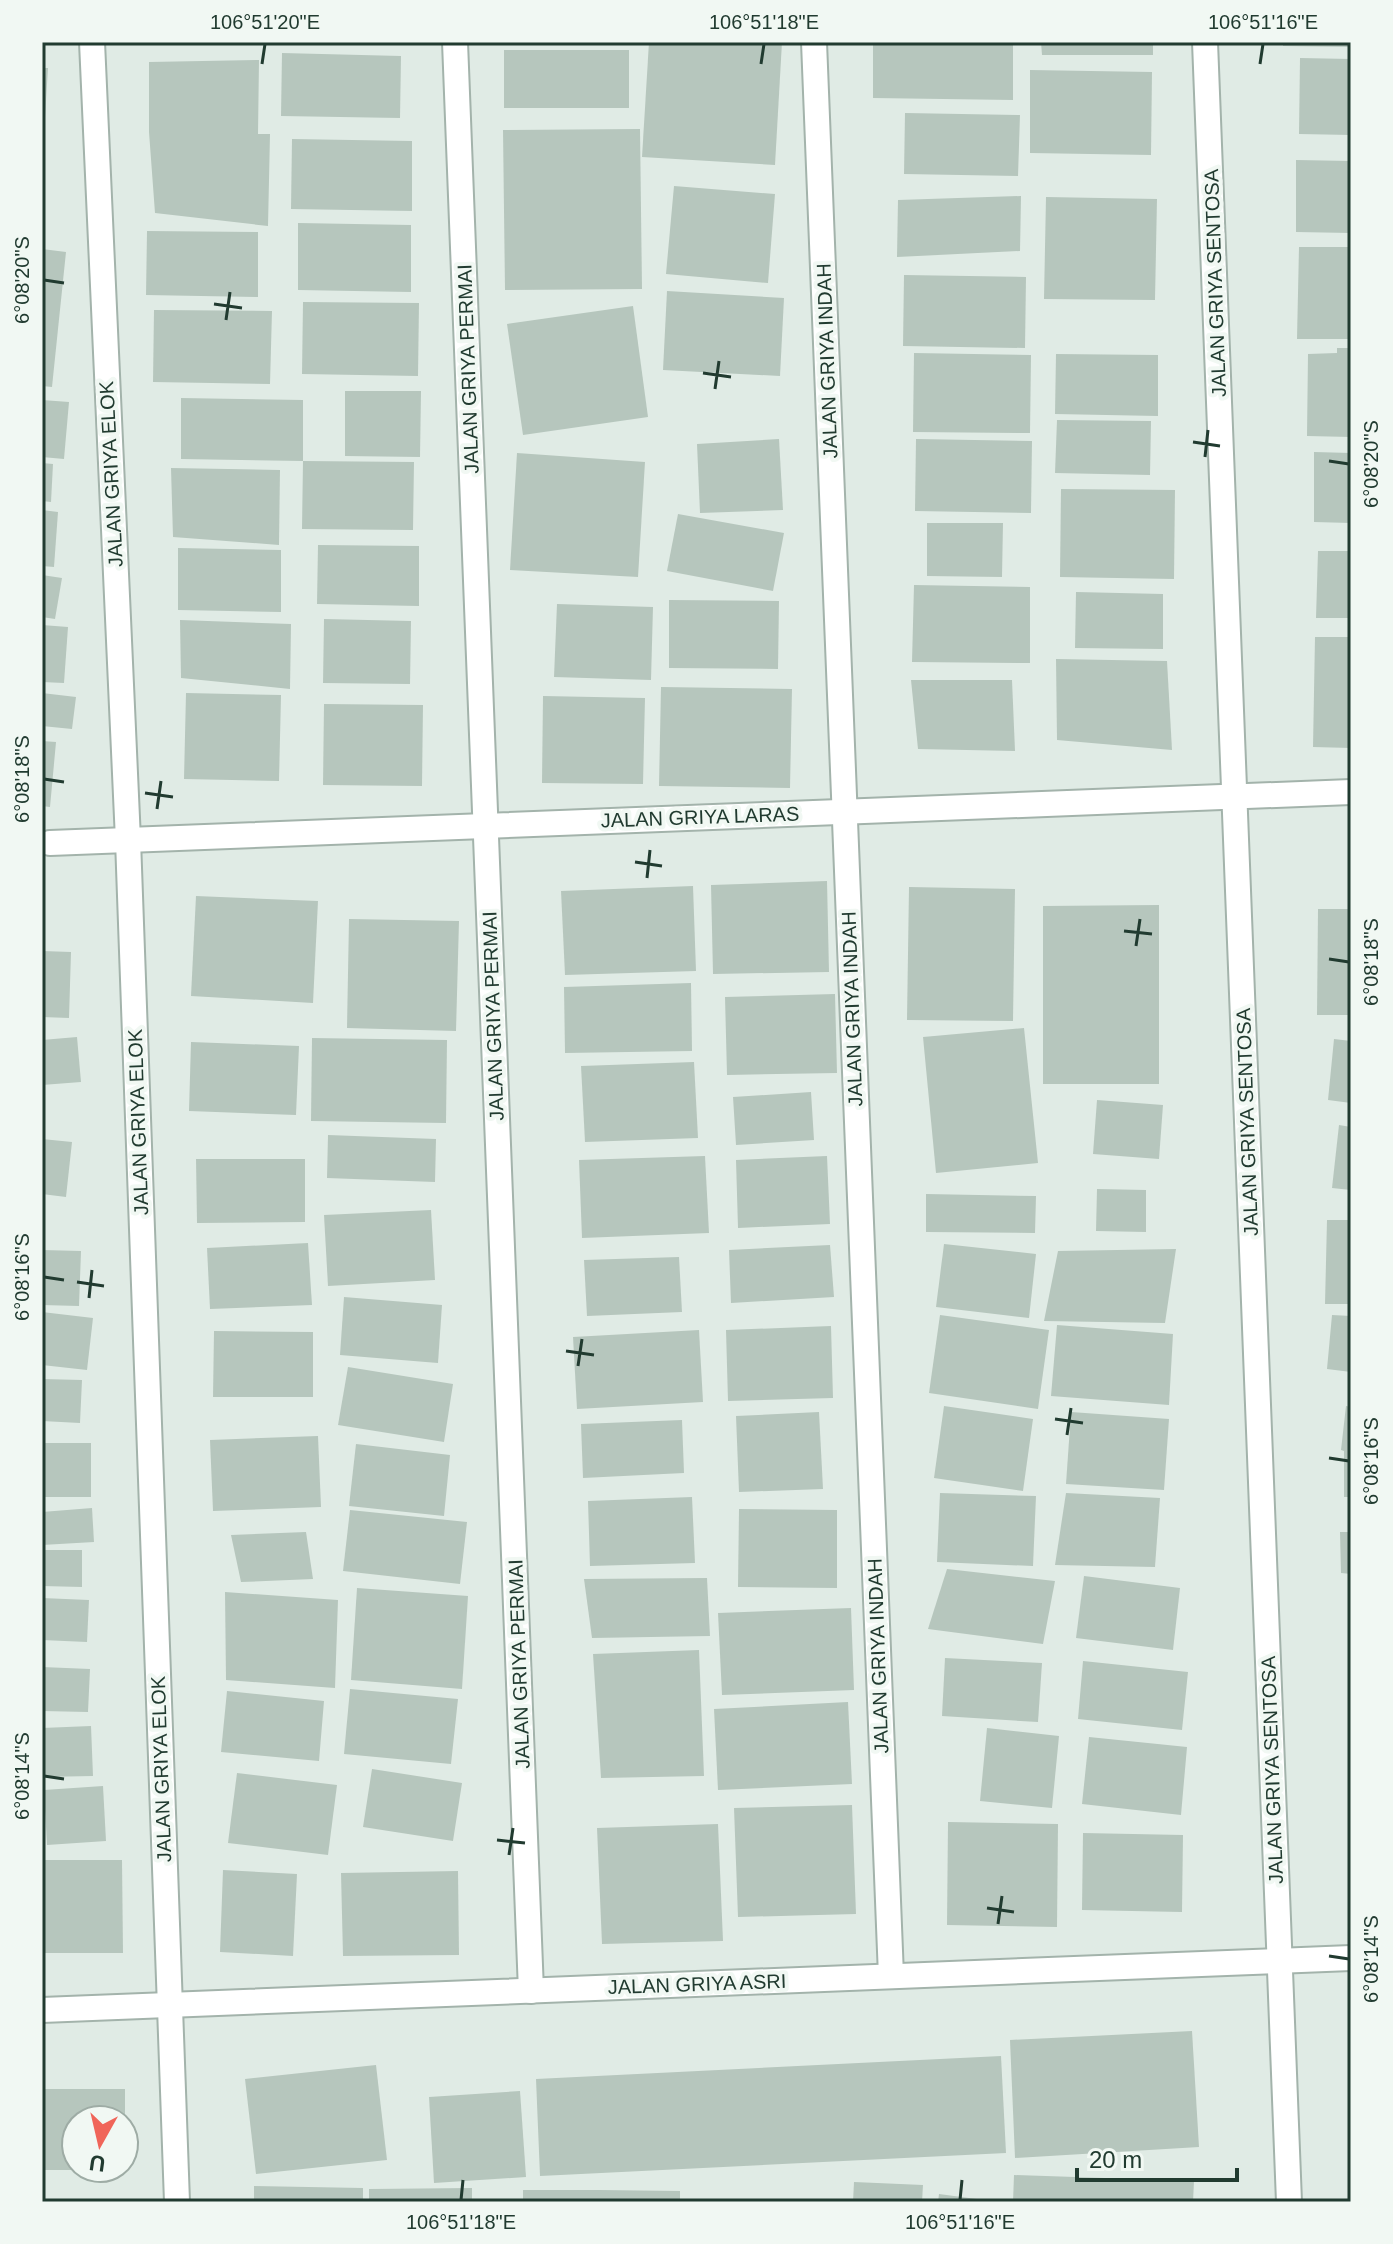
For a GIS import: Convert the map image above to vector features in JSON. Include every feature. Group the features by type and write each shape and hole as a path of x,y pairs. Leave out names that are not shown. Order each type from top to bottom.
{"street":[{"name":"JALAN GRIYA ELOK","path":"92,42 128,840 177,2202"},
{"name":"JALAN GRIYA PERMAI","path":"455,42 531,1991"},
{"name":"JALAN GRIYA INDAH","path":"814,42 891,1976"},
{"name":"JALAN GRIYA SENTOSA","path":"1205,42 1289,2202"},
{"name":"JALAN GRIYA LARAS","path":"50,843 1351,792"},
{"name":"JALAN GRIYA ASRI","path":"42,2010 1351,1958"}],"building":[{"path":"649,42 782,42 775,165 642,157"},
{"path":"873,42 1013,42 1013,100 873,98"},
{"path":"1041,42 1153,42 1153,55 1042,55"},
{"path":"1283,42 1351,42 1351,47 1283,46"},
{"path":"504,50 629,50 629,108 504,108"},
{"path":"282,53 401,56 400,118 281,116"},
{"path":"1300,58 1351,59 1351,135 1299,134"},
{"path":"259,60 258,134 270,134 268,226 155,213 149,132 149,62"},
{"path":"42,68 48,68 44,133 42,133"},
{"path":"1030,70 1152,72 1151,155 1030,153"},
{"path":"905,113 1020,115 1018,176 904,174"},
{"path":"640,129 642,289 505,290 503,130"},
{"path":"292,139 412,141 412,211 291,209"},
{"path":"1296,160 1351,161 1351,233 1296,232"},
{"path":"674,186 775,194 768,283 666,274"},
{"path":"1021,196 1020,251 897,257 898,200"},
{"path":"1046,197 1157,199 1155,300 1044,299"},
{"path":"298,223 411,225 411,292 298,290"},
{"path":"147,231 258,232 258,297 146,295"},
{"path":"1299,247 1351,247 1351,339 1297,339"},
{"path":"42,249 66,252 52,387 42,386"},
{"path":"904,275 1026,277 1025,348 903,346"},
{"path":"667,291 784,298 780,376 663,370"},
{"path":"303,302 419,303 418,376 302,374"},
{"path":"633,306 648,417 523,435 507,324"},
{"path":"154,310 272,311 270,384 153,382"},
{"path":"1337,348 1351,348 1351,437 1307,436 1308,354 1337,353"},
{"path":"914,353 1031,355 1030,433 913,432"},
{"path":"1056,354 1158,355 1158,416 1055,414"},
{"path":"345,391 421,391 420,457 345,456"},
{"path":"181,398 303,400 303,461 181,459"},
{"path":"42,400 69,402 64,459 42,457"},
{"path":"1057,420 1151,421 1150,475 1055,473"},
{"path":"779,439 783,510 700,513 697,444"},
{"path":"916,439 1032,441 1031,513 915,511"},
{"path":"1314,452 1351,453 1351,523 1314,522"},
{"path":"517,453 645,462 638,577 510,570"},
{"path":"303,461 414,462 413,530 302,529"},
{"path":"42,463 53,464 51,502 42,501"},
{"path":"171,468 280,470 279,545 173,537"},
{"path":"1061,489 1175,490 1174,579 1060,577"},
{"path":"42,510 58,512 54,567 42,566"},
{"path":"678,514 784,533 773,591 667,571"},
{"path":"927,523 1003,523 1002,577 927,576"},
{"path":"318,545 419,546 419,606 317,604"},
{"path":"178,548 281,550 281,612 178,610"},
{"path":"1318,551 1351,551 1351,618 1316,618"},
{"path":"42,575 62,578 55,619 42,617"},
{"path":"914,585 1030,587 1030,663 912,662"},
{"path":"1076,592 1163,594 1163,649 1075,648"},
{"path":"669,600 779,601 778,669 669,668"},
{"path":"557,604 653,607 651,680 554,677"},
{"path":"324,619 411,621 410,684 323,683"},
{"path":"180,620 291,624 290,689 181,678"},
{"path":"42,625 68,627 64,683 42,682"},
{"path":"1315,637 1351,637 1351,748 1313,747"},
{"path":"1056,659 1167,661 1172,750 1057,740"},
{"path":"911,680 1012,680 1015,751 918,749"},
{"path":"661,687 792,689 790,788 659,786"},
{"path":"42,693 76,697 72,729 42,726"},
{"path":"186,693 281,695 279,781 184,779"},
{"path":"543,696 645,698 643,784 542,783"},
{"path":"324,704 423,705 422,786 323,785"},
{"path":"42,741 56,742 50,807 42,806"},
{"path":"827,881 829,972 713,974 711,885"},
{"path":"693,886 696,971 565,975 561,891"},
{"path":"909,887 1015,889 1013,1021 907,1020"},
{"path":"196,896 318,901 313,1003 191,996"},
{"path":"1159,905 1159,1084 1043,1084 1043,906"},
{"path":"1318,909 1351,909 1351,1015 1317,1015"},
{"path":"349,919 459,921 456,1031 347,1028"},
{"path":"42,951 71,952 69,1018 42,1017"},
{"path":"691,983 692,1051 565,1053 564,987"},
{"path":"835,994 837,1073 727,1075 725,997"},
{"path":"1024,1028 1038,1163 936,1173 923,1037"},
{"path":"77,1037 81,1082 42,1085 42,1040"},
{"path":"312,1038 447,1040 446,1123 311,1121"},
{"path":"1334,1039 1351,1041 1351,1103 1328,1100"},
{"path":"191,1042 299,1046 296,1115 189,1111"},
{"path":"694,1062 698,1138 585,1142 581,1066"},
{"path":"811,1092 814,1140 736,1145 733,1097"},
{"path":"1097,1100 1163,1105 1159,1159 1093,1154"},
{"path":"1339,1125 1351,1127 1351,1190 1332,1188"},
{"path":"328,1135 436,1139 435,1182 327,1178"},
{"path":"42,1139 72,1142 66,1197 42,1194"},
{"path":"705,1156 709,1233 582,1238 579,1160"},
{"path":"827,1156 830,1224 738,1228 736,1160"},
{"path":"196,1159 305,1159 305,1222 197,1223"},
{"path":"1097,1189 1146,1190 1146,1232 1096,1231"},
{"path":"926,1194 1036,1196 1035,1233 926,1232"},
{"path":"431,1210 435,1280 328,1286 324,1215"},
{"path":"1327,1220 1351,1220 1351,1304 1325,1304"},
{"path":"308,1243 312,1305 210,1309 207,1248"},
{"path":"944,1244 1036,1254 1029,1318 936,1307"},
{"path":"830,1245 834,1297 731,1303 729,1250"},
{"path":"1176,1249 1165,1323 1044,1321 1058,1251"},
{"path":"42,1250 81,1251 79,1306 42,1305"},
{"path":"679,1257 682,1312 587,1316 584,1260"},
{"path":"344,1297 442,1305 438,1363 340,1355"},
{"path":"42,1312 93,1318 87,1370 42,1365"},
{"path":"940,1315 1049,1330 1038,1409 929,1393"},
{"path":"1332,1315 1351,1316 1351,1372 1327,1369"},
{"path":"1057,1325 1173,1334 1169,1405 1051,1396"},
{"path":"831,1326 833,1398 728,1401 726,1330"},
{"path":"699,1330 703,1402 577,1409 573,1337"},
{"path":"214,1331 313,1332 313,1397 213,1397"},
{"path":"348,1367 453,1384 444,1442 338,1425"},
{"path":"42,1379 82,1380 80,1423 42,1421"},
{"path":"944,1406 1033,1419 1023,1491 934,1478"},
{"path":"1346,1406 1351,1407 1351,1497 1344,1497 1344,1451 1341,1450"},
{"path":"819,1412 823,1489 739,1492 736,1416"},
{"path":"1071,1412 1169,1419 1164,1490 1066,1484"},
{"path":"682,1420 684,1473 583,1478 581,1424"},
{"path":"318,1436 321,1507 213,1511 210,1440"},
{"path":"42,1443 91,1443 91,1497 42,1497"},
{"path":"356,1444 450,1455 444,1516 349,1506"},
{"path":"940,1493 1036,1496 1033,1566 937,1562"},
{"path":"1066,1493 1160,1498 1155,1567 1055,1565"},
{"path":"692,1497 695,1563 590,1566 588,1501"},
{"path":"92,1508 94,1542 42,1545 42,1512"},
{"path":"739,1509 837,1510 837,1588 738,1587"},
{"path":"350,1510 467,1522 460,1584 343,1571"},
{"path":"306,1532 313,1579 241,1582 231,1535"},
{"path":"1340,1532 1351,1532 1351,1574 1341,1573"},
{"path":"42,1550 82,1550 82,1587 42,1586"},
{"path":"947,1569 1055,1581 1043,1644 928,1629"},
{"path":"1084,1576 1180,1588 1173,1650 1076,1638"},
{"path":"707,1578 710,1636 592,1638 584,1579"},
{"path":"357,1588 468,1596 462,1689 351,1680"},
{"path":"225,1592 338,1600 335,1688 226,1680"},
{"path":"42,1598 89,1600 87,1642 42,1640"},
{"path":"851,1608 854,1690 722,1695 718,1613"},
{"path":"699,1650 704,1776 601,1778 593,1654"},
{"path":"945,1658 1042,1663 1038,1722 942,1716"},
{"path":"1083,1661 1188,1672 1182,1730 1078,1719"},
{"path":"42,1667 90,1669 88,1712 42,1711"},
{"path":"350,1689 458,1699 451,1764 344,1754"},
{"path":"227,1691 324,1701 319,1761 221,1752"},
{"path":"848,1702 852,1784 718,1790 714,1709"},
{"path":"91,1726 93,1776 42,1777 42,1728"},
{"path":"987,1728 1059,1736 1052,1808 980,1801"},
{"path":"1089,1737 1187,1747 1181,1815 1082,1804"},
{"path":"372,1769 462,1783 453,1841 363,1827"},
{"path":"237,1773 337,1785 328,1855 228,1843"},
{"path":"103,1786 106,1841 47,1845 44,1790"},
{"path":"852,1805 856,1914 738,1917 734,1808"},
{"path":"948,1822 1058,1824 1057,1927 947,1925"},
{"path":"718,1824 723,1941 602,1944 597,1828"},
{"path":"1083,1833 1183,1835 1182,1912 1082,1910"},
{"path":"42,1860 122,1860 123,1953 42,1953"},
{"path":"223,1870 297,1874 293,1956 220,1952"},
{"path":"458,1871 459,1955 343,1956 341,1873"},
{"path":"1192,2031 1199,2147 1015,2158 1010,2040"},
{"path":"1001,2056 1006,2153 540,2176 536,2079"},
{"path":"376,2065 387,2160 256,2174 245,2079"},
{"path":"42,2089 125,2089 125,2104 60,2104 60,2170 42,2170"},
{"path":"520,2091 526,2177 434,2183 429,2097"},
{"path":"1014,2175 1194,2181 1193,2202 1013,2202"},
{"path":"854,2182 923,2185 922,2202 853,2202"},
{"path":"254,2186 363,2188 363,2202 254,2202"},
{"path":"472,2188 472,2202 369,2202 369,2189"},
{"path":"523,2190 680,2191 680,2202 523,2202"},
{"path":"939,2194 984,2200 984,2202 938,2202"}]}
